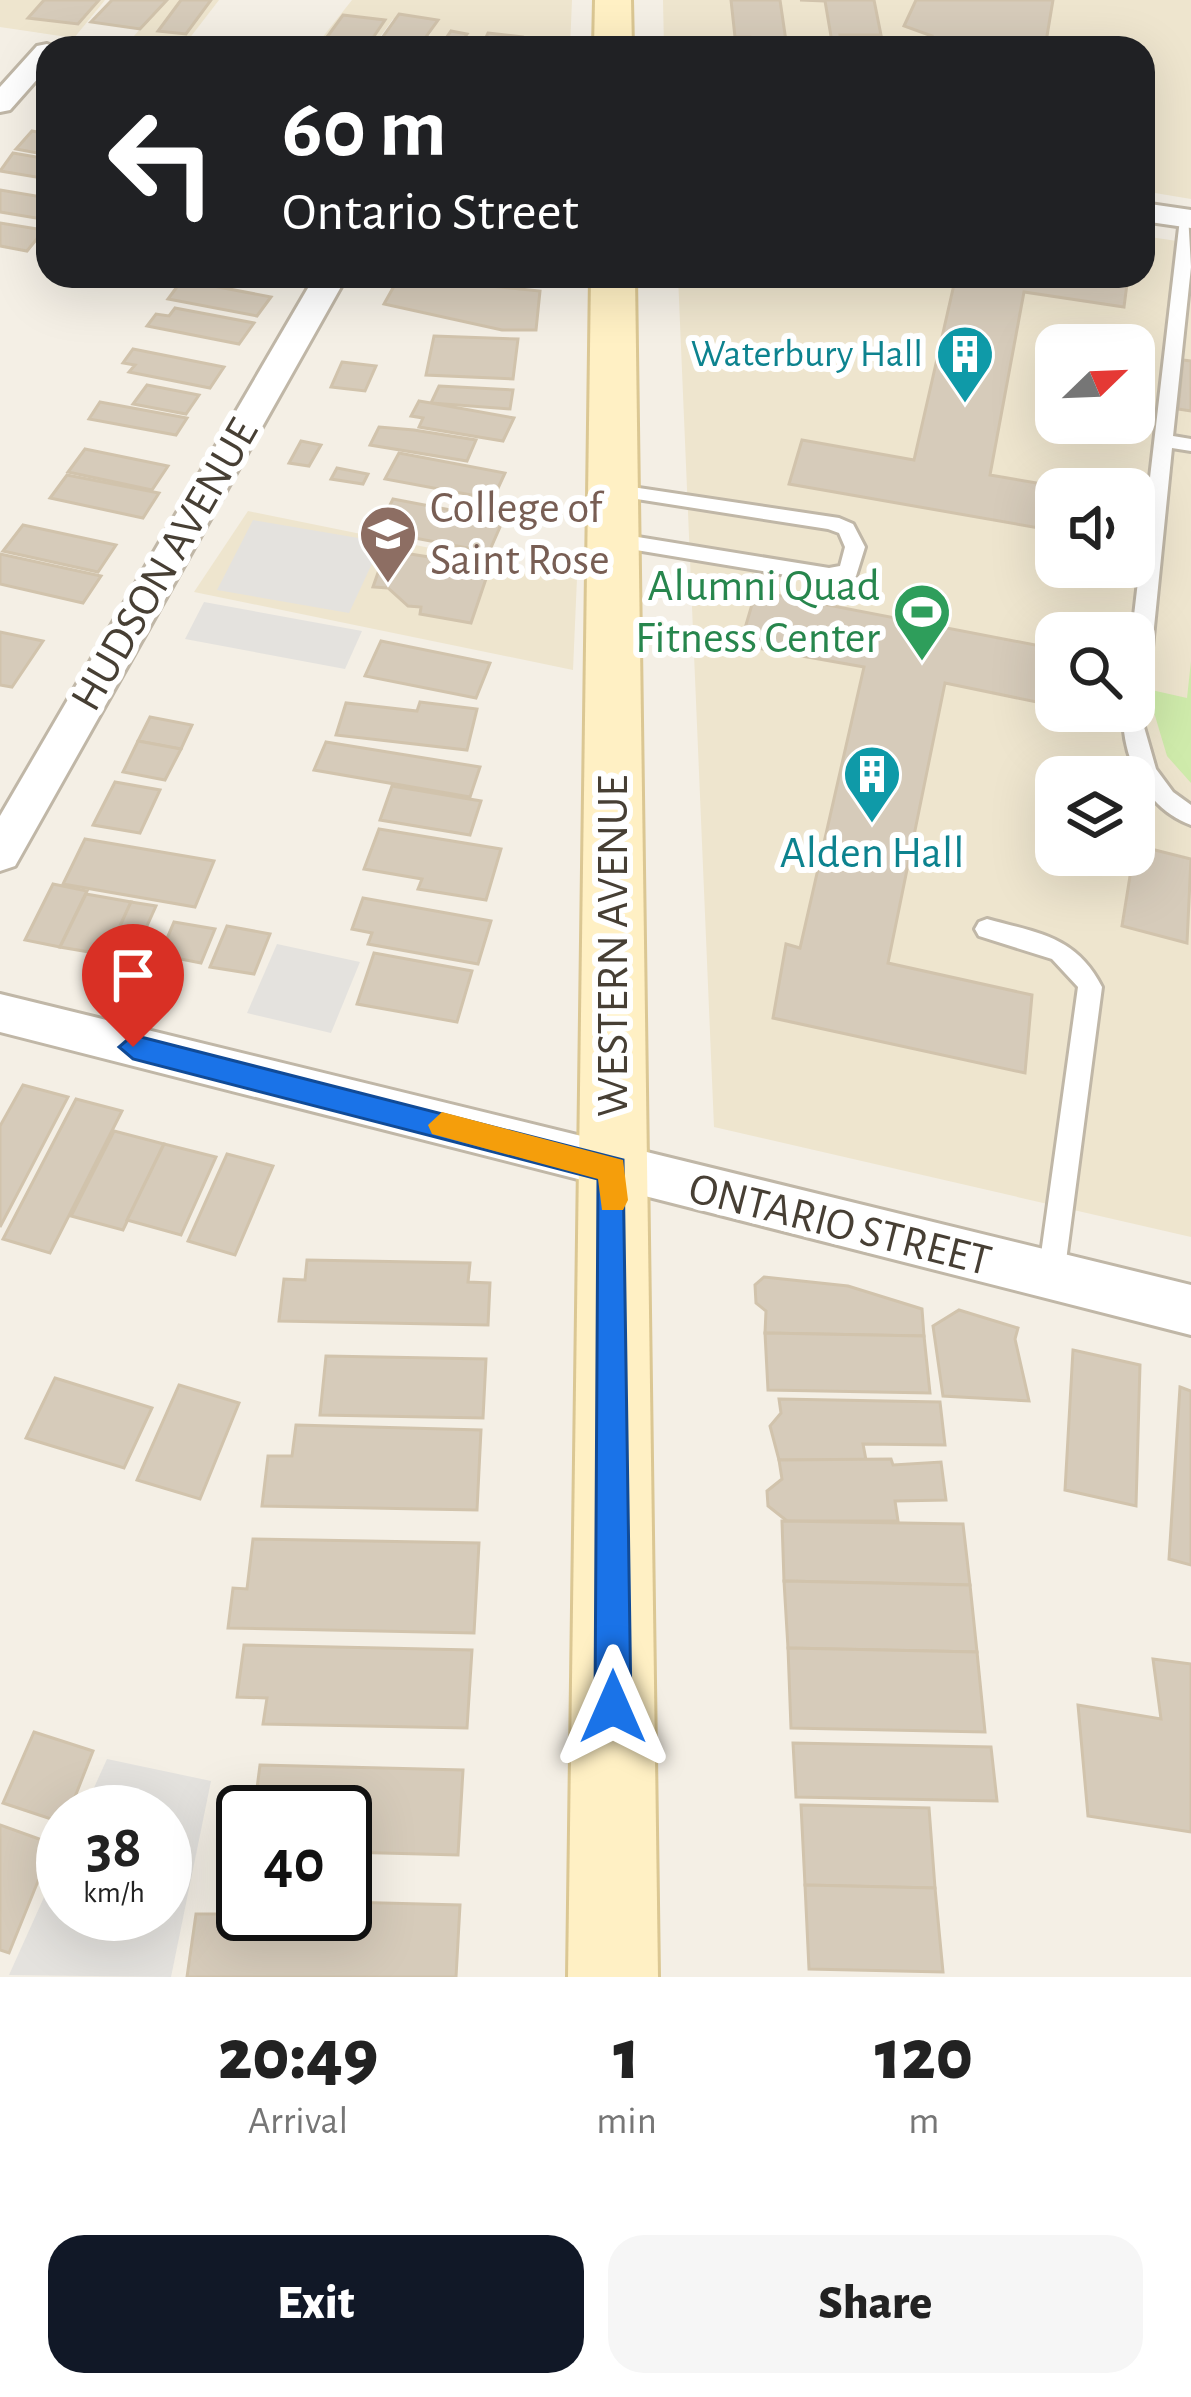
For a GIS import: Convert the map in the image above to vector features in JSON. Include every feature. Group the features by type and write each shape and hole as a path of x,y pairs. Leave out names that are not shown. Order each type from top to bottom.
{"street":[{"path":"613,0 613,36"},
{"path":"0,104 36,55"},
{"path":"1155,214 1190,219"},
{"name":"HUDSON AVENUE","path":"0,854 324,288"},
{"name":"WESTERN AVENUE","path":"613,288 613,1977"},
{"name":"ONTARIO STREET","path":"0,1013 613,1170 1191,1310"}],"lane":[{"path":"1146,612 1190,219"},
{"path":"1167,441 1191,445"},
{"path":"613,515 832,523 846,529 855,547 849,571 829,575 613,515"},
{"path":"1132,732 1139,760 1164,794 1191,816"},
{"path":"987,929 1064,951 1081,964 1090,987 1051,1276"}],"shaded area":[{"path":"0,0 105,0 76,36 0,27"},
{"path":"165,0 219,0 191,36 134,36"},
{"path":"352,0 572,0 570,36 429,36 435,26 393,19 381,36 324,36"},
{"path":"663,0 1191,0 1191,199 1155,193 1155,36 664,36"},
{"path":"1155,238 1191,243 1191,1237 714,1127 679,288 1155,288"},
{"name":"College of Saint Rose","path":"248,511 577,578 573,670 194,592"},
{"path":"253,520 382,542 349,613 217,590"},
{"path":"204,602 362,631 345,669 185,639"},
{"path":"277,944 360,962 331,1033 247,1013"},
{"path":"107,1759 211,1781 192,1874 192,1785 95,1785"},
{"path":"36,1915 36,1941 178,1941 171,1977 9,1975"}],"green space":[{"path":"1191,661 1191,783 1167,756 1155,716 1155,691 1187,698"}],"building":[{"path":"44,0 99,0 78,24 28,18"},
{"path":"112,0 167,0 140,29 91,22"},
{"path":"181,0 211,0 186,34 158,31"},
{"path":"731,0 780,0 785,36 735,36"},
{"path":"800,0 874,0 881,35 831,36 825,1"},
{"path":"916,0 1053,0 1047,36 932,36 904,26"},
{"path":"399,14 438,20 427,36 383,36"},
{"path":"343,15 385,20 374,36 328,36"},
{"path":"32,131 36,132 36,153 16,149"},
{"path":"13,153 36,157 36,177 0,171"},
{"path":"0,190 36,196 36,218 0,212"},
{"path":"0,223 36,229 36,240 27,251 0,246"},
{"path":"176,288 224,288 271,297 257,316 168,299"},
{"path":"393,288 540,291 536,330 502,330 384,304"},
{"name":"Waterbury Hall","path":"953,288 1126,288 1124,307 1024,292 990,475 1035,483 1035,527 789,484 802,440 914,460"},
{"path":"175,308 254,323 239,344 147,326 156,314 169,316"},
{"path":"434,336 518,339 513,379 426,375"},
{"path":"133,349 224,367 210,388 129,372 135,365 123,363"},
{"path":"1183,360 1191,361 1191,411 1178,409"},
{"path":"342,362 376,366 365,391 331,387"},
{"path":"147,385 199,395 186,414 133,404"},
{"path":"439,386 513,390 510,409 431,403"},
{"path":"419,401 514,418 503,441 419,427 423,418 411,416"},
{"path":"100,402 187,418 176,435 89,419"},
{"path":"379,427 476,440 467,461 370,445"},
{"path":"301,441 321,445 309,466 289,463"},
{"path":"85,449 168,466 152,490 68,472"},
{"path":"399,453 505,473 493,499 385,479"},
{"path":"337,468 368,474 363,484 331,479"},
{"path":"67,475 159,493 143,518 50,498"},
{"path":"393,499 503,520 489,552 377,531"},
{"path":"23,525 116,545 98,572 3,551"},
{"path":"386,550 490,567 471,623 420,614 421,607 408,606 388,588 373,587"},
{"path":"0,554 101,576 83,603 0,584"},
{"name":"Alden Hall","path":"756,591 1035,645 1035,702 945,683 888,963 1032,995 1025,1073 773,1018 786,944 800,948 864,667 740,645"},
{"path":"0,632 43,641 12,687 0,685"},
{"path":"381,641 490,663 476,698 365,676"},
{"path":"420,702 477,709 467,750 336,735 346,703 417,711"},
{"path":"150,717 192,725 181,749 138,741"},
{"path":"138,741 181,749 165,780 123,772"},
{"path":"326,742 480,767 470,797 314,770"},
{"path":"115,782 160,790 140,833 93,825"},
{"path":"392,786 481,801 470,835 380,820"},
{"path":"379,829 501,849 486,900 418,889 422,879 364,869"},
{"path":"85,839 214,861 195,907 63,884"},
{"path":"1155,850 1191,859 1187,943 1122,926 1130,876 1155,876"},
{"path":"53,884 87,891 60,947 25,940"},
{"path":"86,894 131,902 107,955 60,947"},
{"path":"363,898 491,921 478,964 368,944 372,933 352,929"},
{"path":"131,902 156,906 131,961 106,957"},
{"path":"174,922 215,929 201,963 160,955"},
{"path":"227,926 270,934 254,974 210,967"},
{"path":"374,953 472,971 457,1022 357,1004"},
{"path":"23,1085 68,1097 0,1227 0,1126"},
{"path":"76,1099 122,1111 50,1253 3,1239"},
{"path":"114,1131 164,1144 123,1230 71,1216"},
{"path":"164,1144 216,1157 181,1235 127,1220"},
{"path":"227,1154 273,1166 235,1255 188,1241"},
{"path":"307,1260 470,1263 468,1282 490,1283 488,1325 279,1321 284,1279 305,1280"},
{"path":"764,1277 848,1286 922,1309 924,1336 765,1333 766,1311 756,1303 755,1285"},
{"path":"959,1310 1018,1328 1015,1339 1029,1401 943,1396 933,1326"},
{"path":"765,1333 924,1336 930,1393 768,1390"},
{"path":"1073,1350 1140,1365 1136,1506 1065,1490"},
{"path":"326,1356 486,1359 483,1418 320,1415"},
{"path":"55,1378 152,1408 124,1468 26,1438"},
{"path":"179,1385 239,1403 200,1499 137,1480"},
{"path":"1180,1387 1191,1391 1191,1565 1169,1559"},
{"path":"779,1399 940,1402 945,1445 863,1444 866,1460 779,1460 770,1426 781,1413"},
{"path":"296,1425 481,1430 477,1510 262,1506 268,1456 292,1456"},
{"path":"891,1459 893,1465 941,1462 946,1500 895,1501 898,1521 787,1521 768,1506 767,1491 782,1479 779,1460"},
{"path":"782,1521 963,1524 970,1585 784,1581"},
{"path":"253,1539 479,1543 474,1633 228,1628 233,1588 247,1589"},
{"path":"784,1581 970,1585 977,1652 788,1648"},
{"path":"244,1645 472,1650 467,1728 263,1724 267,1698 237,1697"},
{"path":"788,1648 977,1652 985,1732 791,1728"},
{"path":"1153,1659 1191,1664 1191,1832 1088,1816 1078,1705 1161,1719"},
{"path":"34,1732 93,1751 80,1785 36,1785 36,1814 3,1803"},
{"path":"793,1743 991,1747 997,1801 796,1797"},
{"path":"260,1765 463,1770 458,1855 372,1853 372,1785 257,1785"},
{"path":"801,1805 929,1808 935,1888 805,1885"},
{"path":"0,1825 36,1838 36,1886 9,1953 0,1950"},
{"path":"805,1885 935,1888 943,1972 809,1969"},
{"path":"372,1903 460,1905 456,1977 187,1977 196,1914 216,1914 216,1941 372,1941"}],"slow traffic":[{"path":"442,1125 613,1170 613,1200"}],"place":[{"name":"Waterbury Hall","path":"965,405"},
{"name":"College of Saint Rose","path":"388,585"},
{"name":"Alumni Quad Fitness Center","path":"922,663"},
{"name":"Alden Hall","path":"872,825"}],"route":[{"path":"133,1047 613,1170 613,1707"}]}
